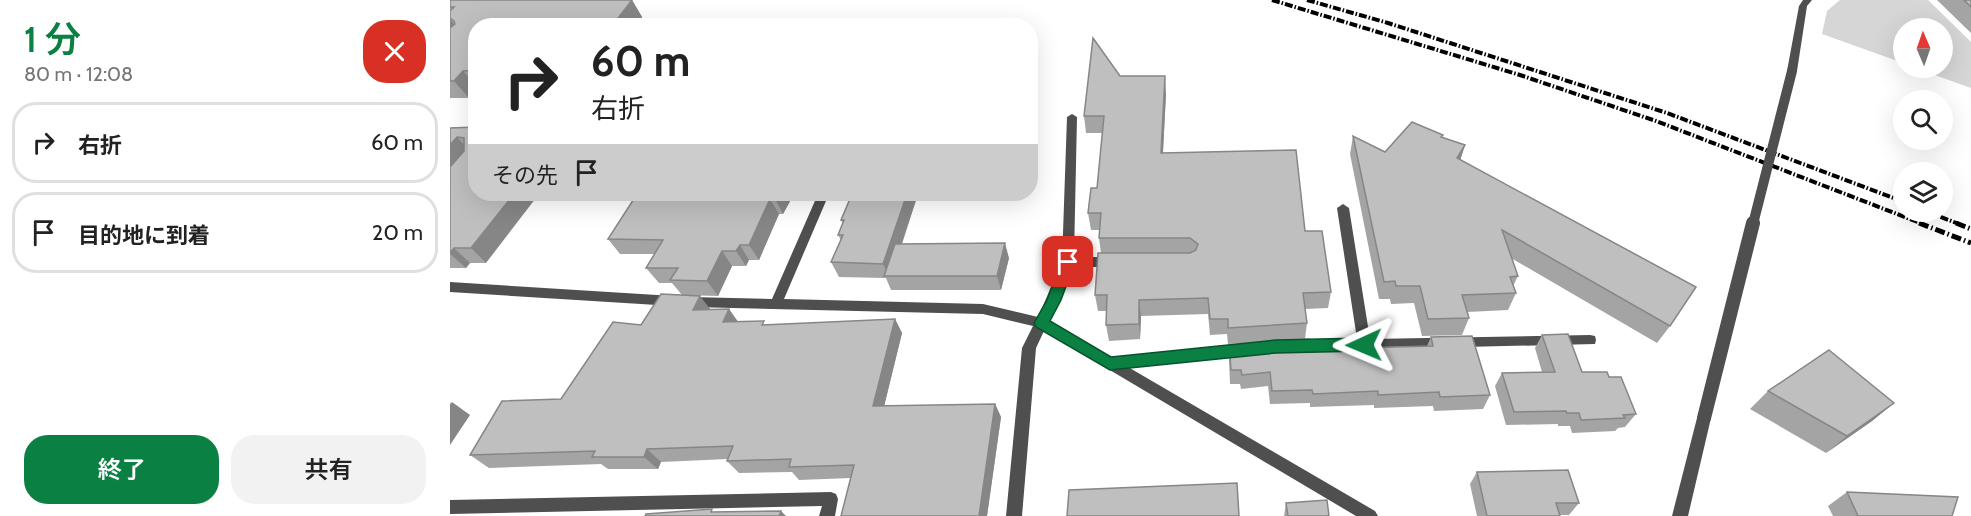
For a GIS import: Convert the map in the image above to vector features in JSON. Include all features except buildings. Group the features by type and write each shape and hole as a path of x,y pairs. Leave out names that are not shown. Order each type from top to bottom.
{"street":[{"path":"1680,516 1792,71 1803,6 1808,0"},
{"path":"1014,516 1029,348 1053,300 1068,262 1072,117"},
{"path":"776,304 821,201"},
{"path":"1343,208 1364,345"},
{"path":"1068,262 1123,262"},
{"path":"450,287 673,301 982,309 1041,323 1370,516"},
{"path":"1110,363 1270,347 1590,340"},
{"path":"450,507 630,510 831,499 826,516"}],"shaded area":[{"path":"1840,0 1928,0 1946,18 1893,18 1893,59 1822,34 1827,11"},
{"path":"1953,24 1971,42 1971,88 1943,78 1953,78"}],"railway":[{"path":"1272,0 1520,75 1656,121 1923,224"},
{"path":"1307,0 1388,23 1667,113 1893,198"},
{"path":"1953,222 1959,224"},
{"path":"1919,223 1971,243"},
{"path":"1956,223 1971,229"}],"route":[{"path":"1068,262 1041,323 1110,363 1276,347 1364,345"}]}
